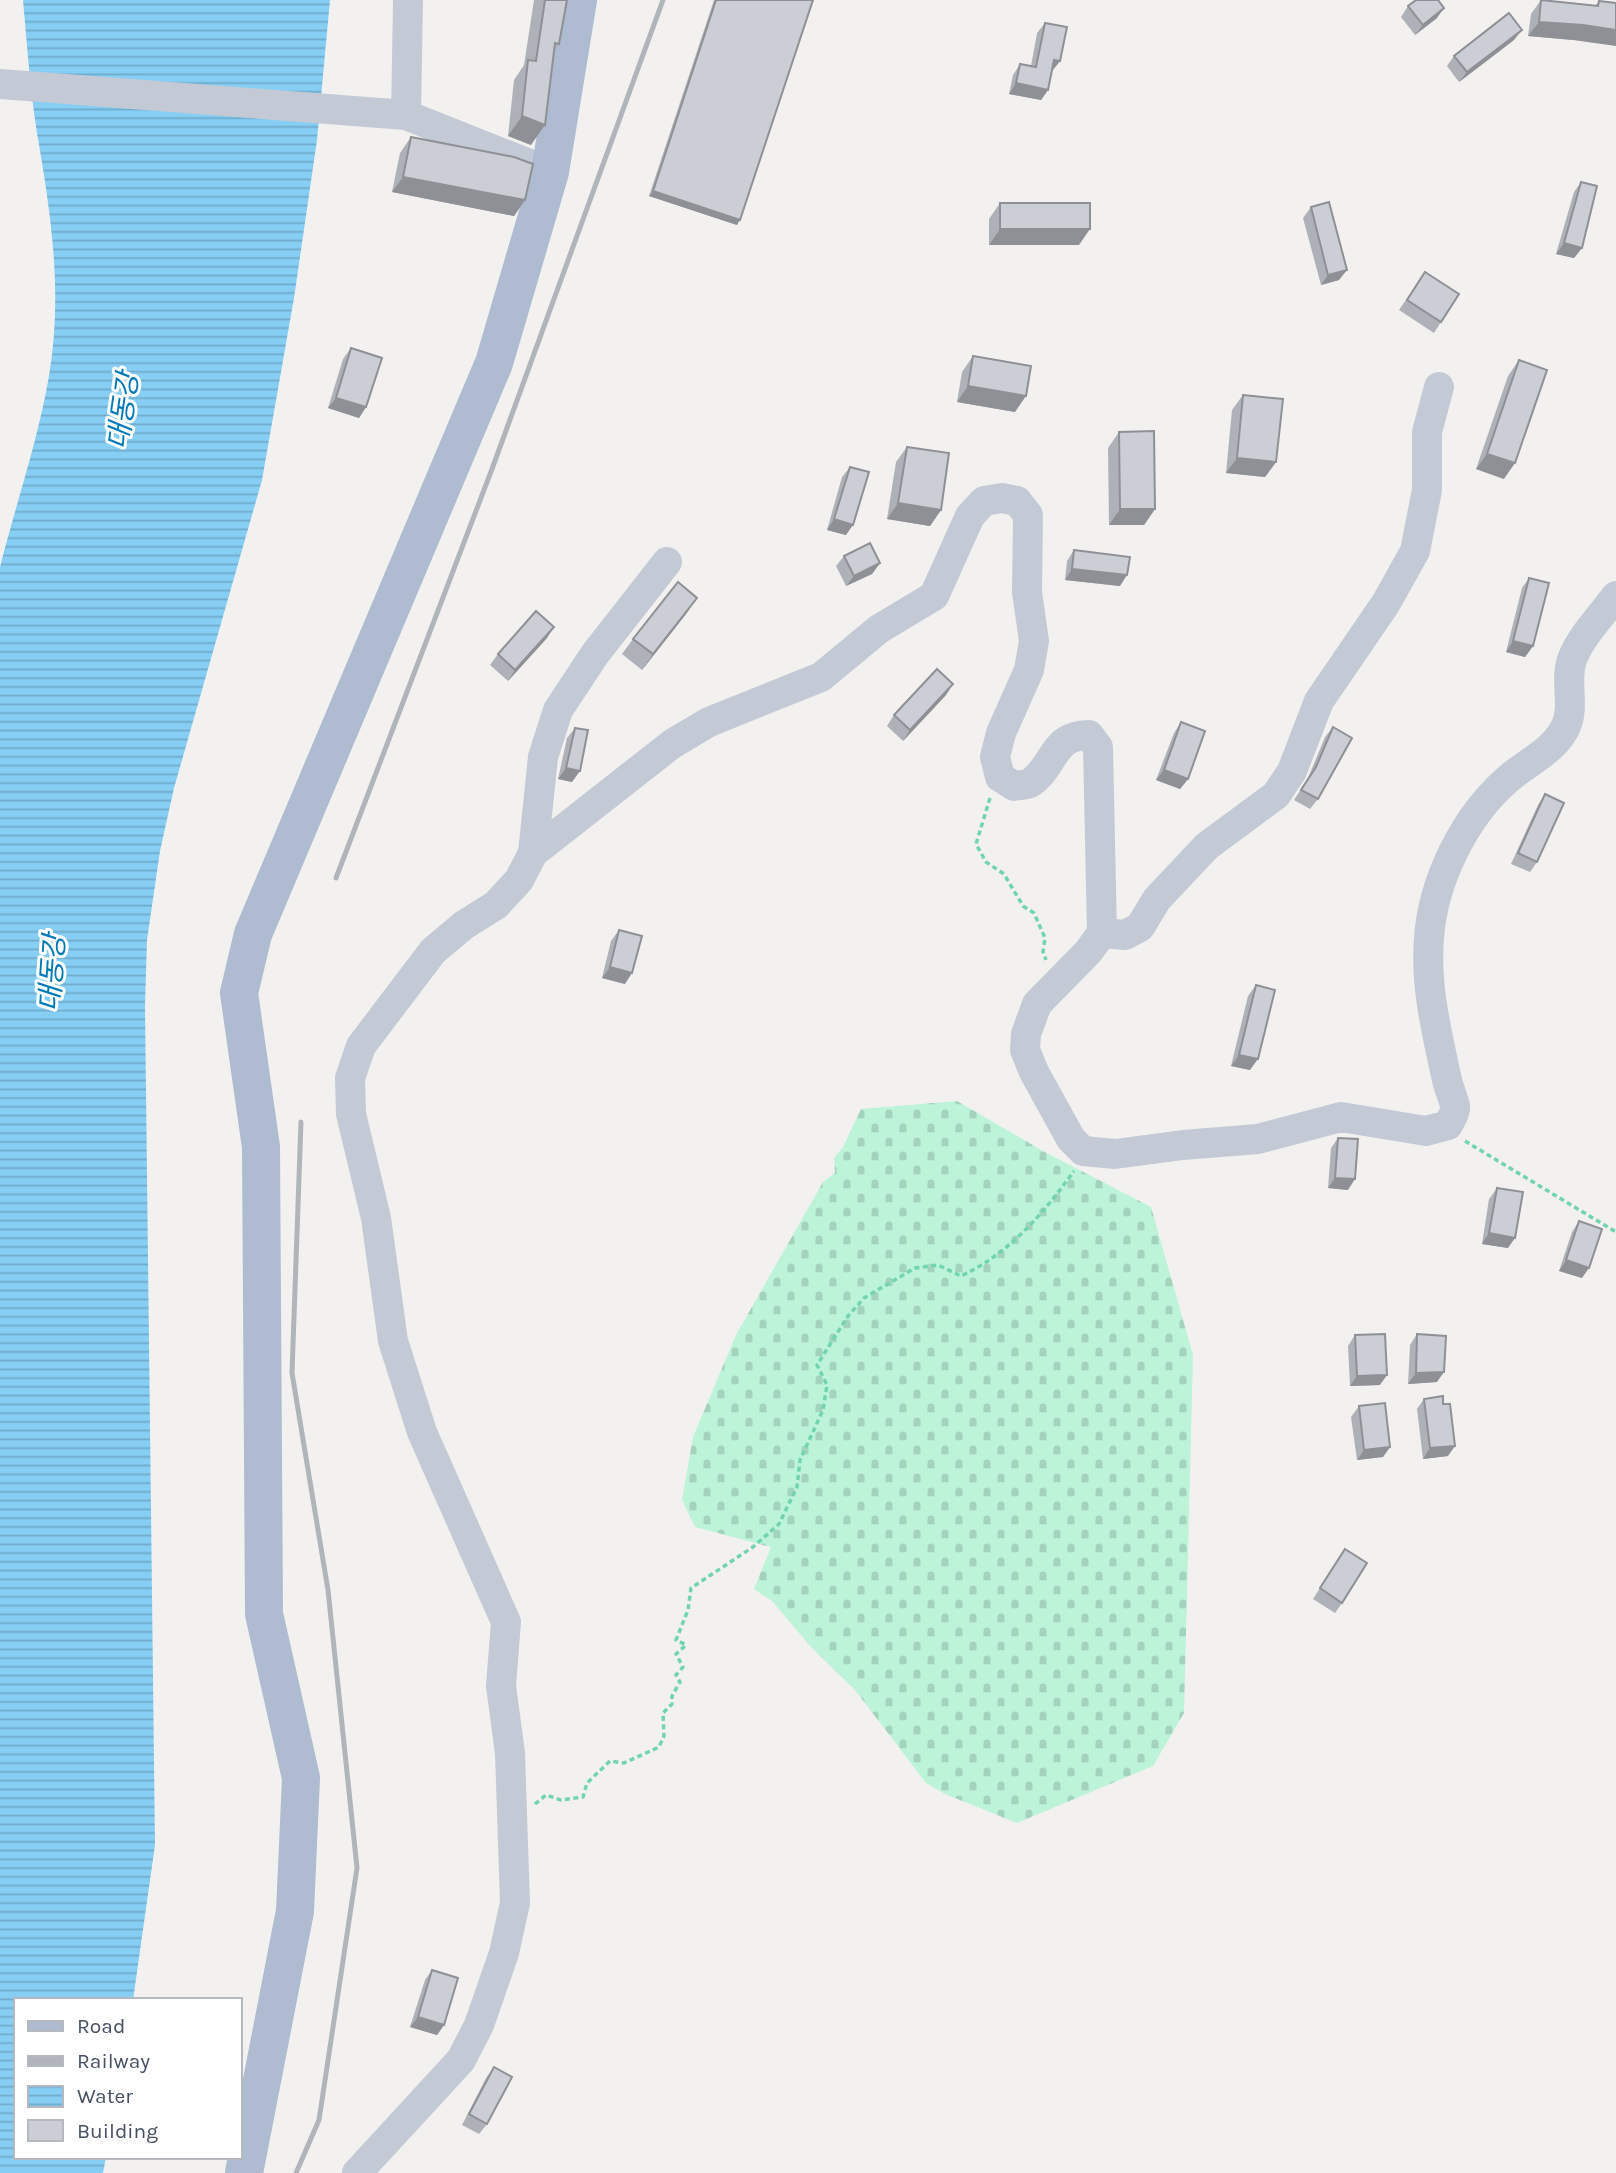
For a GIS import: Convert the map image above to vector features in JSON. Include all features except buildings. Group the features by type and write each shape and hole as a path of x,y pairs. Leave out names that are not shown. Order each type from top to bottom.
{"main road":[{"path":"244,2173 295,1911 301,1777 264,1614 261,1147 239,993 253,934 494,363 551,172 578,0"}],"street":[{"path":"406,115 408,0"},
{"path":"0,84 406,115 551,172"},
{"path":"1102,933 1125,935 1140,927 1157,899 1207,846 1276,795 1292,771 1319,701 1386,603 1415,551 1427,490 1427,432 1439,387"},
{"path":"533,853 672,744 709,722 821,677 879,629 934,596 970,516 984,501 1002,498 1017,501 1028,515 1027,592 1034,641 1029,670 1001,733 995,757 1000,777 1014,786 1030,783 1060,745 1074,735 1089,735 1098,747 1102,933 1088,953 1037,1004 1026,1034 1026,1050 1071,1139 1083,1151 1115,1154 1183,1144 1258,1139 1342,1116 1426,1131 1448,1125 1456,1109 1434,1018 1428,977 1429,937 1436,893 1451,857 1493,794 1508,778 1552,747 1566,728 1570,706 1568,686 1573,658 1616,596"},
{"path":"357,2173 461,2060 479,2025 504,1953 515,1903 510,1753 501,1686 506,1622 422,1432 393,1341 376,1218 351,1114 350,1078 361,1046 433,951 464,925 496,905 519,880 533,853 543,757 558,710 594,654 667,562"}],"path":[{"path":"1000,777 981,821 975,844 986,862 1004,874 1024,906 1034,913 1045,938 1043,952 1046,961 1037,974 1037,1004"},
{"path":"1448,1125 1471,1148 1616,1232"},
{"path":"510,1813 537,1804 546,1795 561,1800 583,1797 587,1783 610,1761 624,1763 659,1746 664,1736 663,1713 672,1704 672,1696 680,1682 676,1675 683,1667 676,1654 686,1646 676,1640 688,1610 691,1588 752,1547 779,1524 797,1487 800,1460 823,1410 827,1385 817,1365 848,1316 864,1298 915,1268 938,1265 961,1276 989,1263 1029,1228 1074,1170 1083,1151"}],"green space":[{"path":"957,1101 1043,1151 1151,1207 1193,1355 1184,1713 1153,1766 1017,1823 945,1794 926,1783 855,1690 812,1648 772,1601 754,1589 771,1547 695,1527 682,1500 693,1437 736,1335 823,1182 835,1173 834,1158 843,1147 861,1109"}],"water":[{"name":"대동강","path":"23,0 330,0 317,140 294,298 262,480 174,788 160,851 147,940 145,1006 155,1845 133,1998 14,1998 14,2159 106,2159 103,2173 0,2173 0,567 44,400 55,314 51,224 32,100"}],"railway":[{"path":"336,878 492,469 663,0"},
{"path":"296,2173 319,2120 357,1868 328,1590 292,1373 301,1122"}]}
